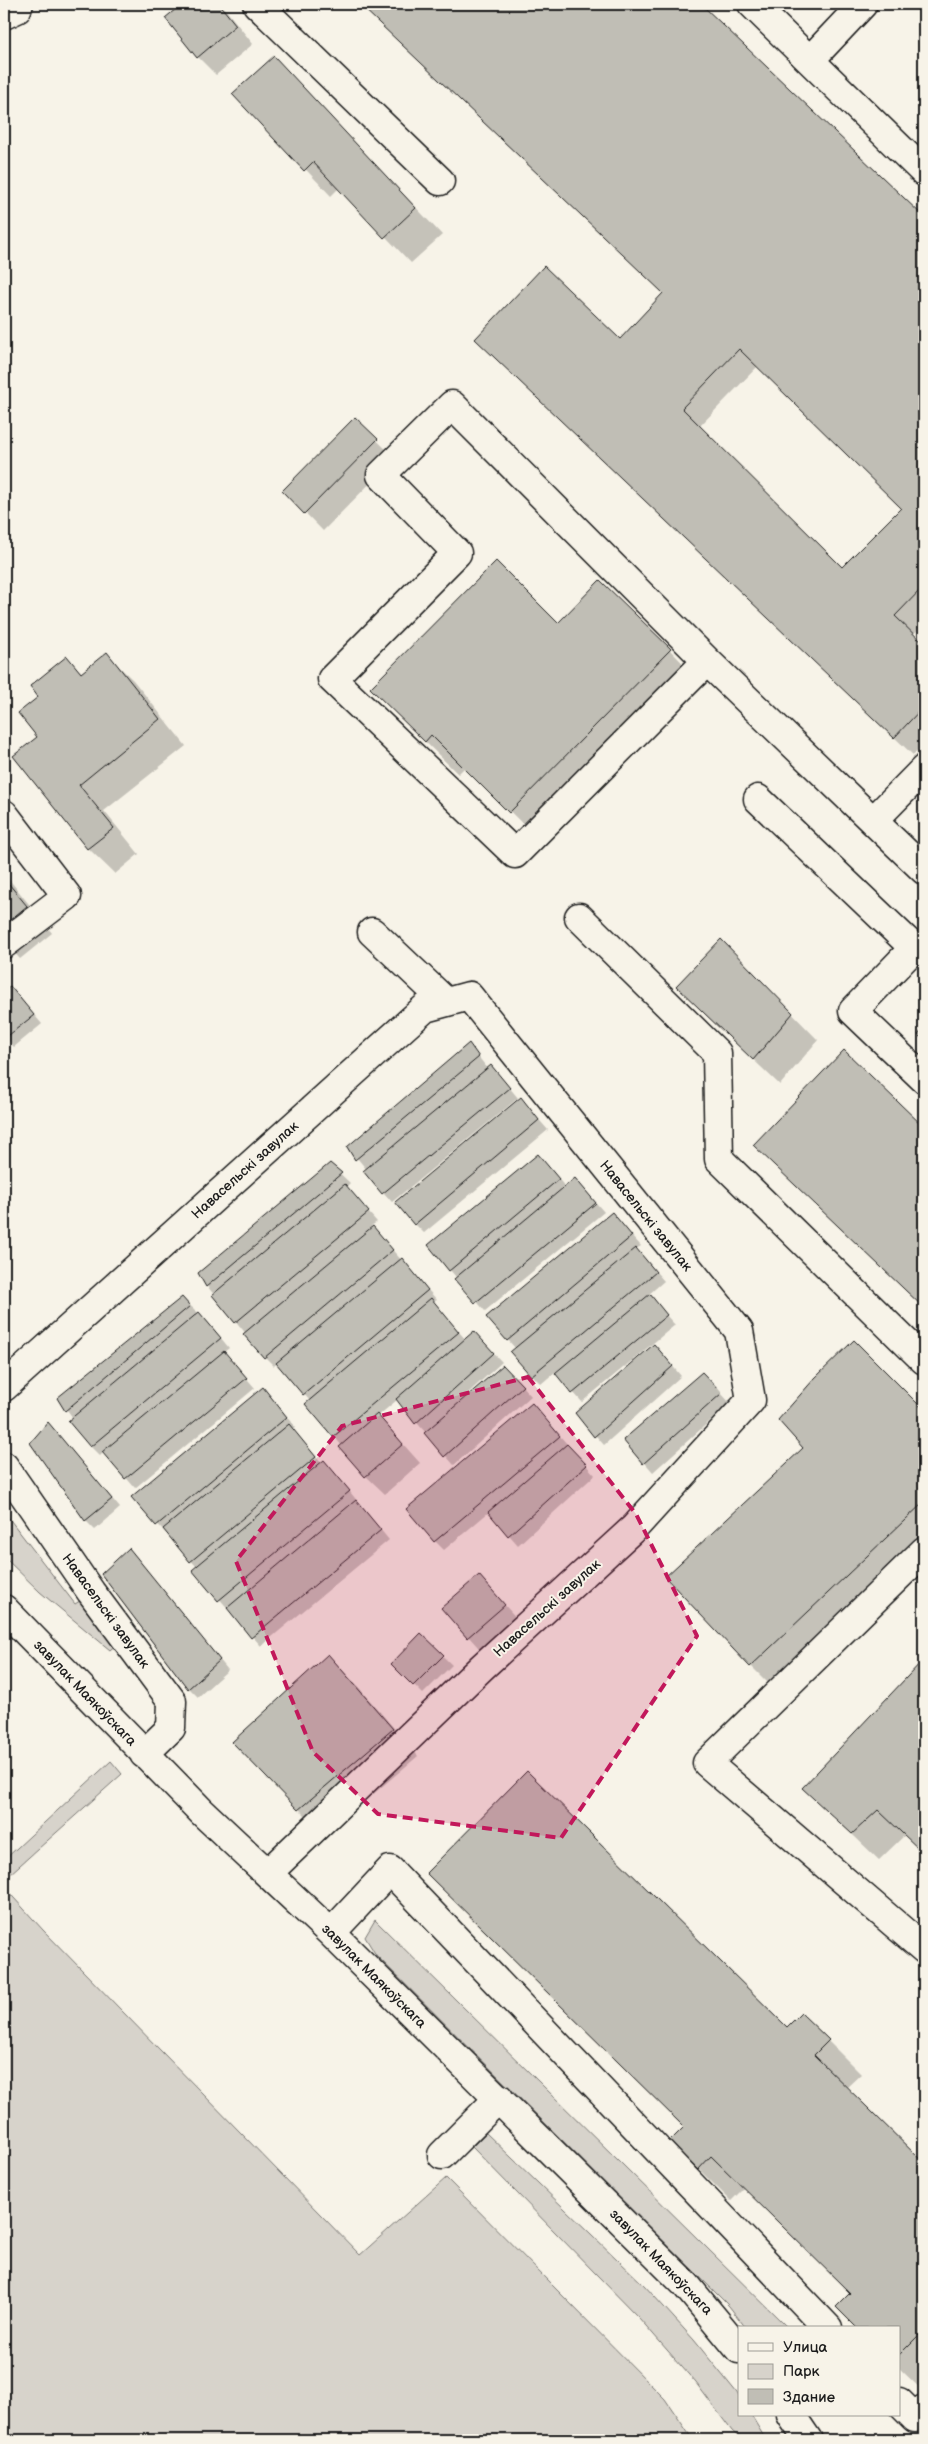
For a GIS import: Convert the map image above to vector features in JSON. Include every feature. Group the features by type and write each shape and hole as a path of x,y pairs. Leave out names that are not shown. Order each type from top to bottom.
{"street":[{"path":"4,15 17,9 19,4"},
{"path":"257,4 440,180"},
{"path":"752,4 811,59 924,172"},
{"path":"811,59 862,4"},
{"path":"707,661 514,854 332,680 457,553 381,476 452,405 707,661 924,870"},
{"path":"873,821 924,768"},
{"path":"758,799 919,943 853,1011 924,1079"},
{"path":"4,814 67,896 4,944"},
{"path":"578,917 717,1053 718,1159 924,1360"},
{"path":"372,932 446,1002"},
{"name":"Навасельскі завулак","path":"4,1387 425,1008 469,996 739,1331 751,1400 635,1527 482,1667 268,1872"},
{"name":"Навасельскі завулак","path":"4,1466 92,1592 172,1701 171,1728 144,1754"},
{"path":"924,1550 707,1763 924,1949"},
{"name":"завулак Маякоўскага","path":"4,1609 202,1812 331,1933 686,2285 738,2347"},
{"path":"331,1933 390,1870 826,2326"},
{"path":"442,2155 498,2098"},
{"path":"900,2403 915,2418 924,2409"},
{"path":"792,2416 808,2440"}],"highlighted area":[{"path":"528,1377 636,1514 697,1636 561,1838 378,1814 313,1752 236,1561 342,1426"}],"green space":[{"path":"4,1512 75,1604 86,1597 119,1642 110,1650 40,1592 4,1557"},
{"path":"111,1761 122,1774 10,1874 4,1867 4,1860"},
{"path":"4,1887 43,1930 360,2255 446,2178 665,2399 693,2440 4,2440"},
{"path":"375,1920 786,2326 744,2326 729,2306 376,1955 365,1937"},
{"path":"486,2133 644,2285 694,2340 737,2393 738,2416 752,2416 766,2440 742,2440 732,2431 696,2383 639,2318 472,2147"}],"building":[{"path":"182,4 219,4 236,25 197,58 165,18"},
{"path":"359,4 701,4 924,217 924,586 895,616 924,644 924,706 894,738 475,339 544,266 620,339 663,293","holes":["739,349 901,508 842,567 682,408"]},
{"path":"274,56 416,208 384,238 313,162 304,171 232,94"},
{"path":"355,417 378,439 304,514 282,491"},
{"path":"496,561 558,623 600,580 671,649 509,813 431,735 425,742 370,688"},
{"path":"107,652 160,719 79,785 114,828 87,849 13,756 37,737 18,713 38,697 30,686 67,656 81,673"},
{"path":"4,878 27,906 4,925"},
{"path":"721,939 793,1013 753,1060 676,986"},
{"path":"10,986 34,1015 4,1039 4,991"},
{"path":"924,1028 924,1041 918,1035"},
{"path":"469,1043 479,1057 355,1160 347,1147"},
{"path":"844,1050 924,1127 924,1308 753,1145"},
{"path":"491,1065 510,1088 382,1194 363,1171"},
{"path":"521,1097 539,1120 414,1225 395,1202"},
{"path":"538,1154 559,1179 449,1271 428,1245"},
{"path":"330,1163 342,1173 206,1287 198,1273"},
{"path":"575,1178 596,1203 475,1303 454,1279"},
{"path":"345,1184 369,1212 235,1323 212,1295"},
{"path":"612,1212 632,1236 507,1341 486,1317"},
{"path":"373,1226 393,1250 264,1358 243,1334"},
{"path":"636,1248 656,1272 531,1376 510,1352"},
{"path":"402,1258 428,1290 303,1395 276,1363"},
{"path":"650,1294 667,1315 572,1394 555,1373"},
{"path":"182,1297 190,1306 65,1411 57,1398"},
{"path":"431,1298 459,1332 333,1437 305,1404"},
{"path":"199,1312 221,1338 90,1447 68,1421"},
{"path":"474,1331 494,1353 415,1424 396,1399"},
{"path":"854,1340 924,1410 924,1502 750,1667 665,1577 803,1448 778,1420 815,1378"},
{"path":"654,1344 673,1366 594,1437 575,1413"},
{"path":"224,1351 247,1378 125,1479 102,1452"},
{"path":"503,1365 523,1386 444,1457 424,1433"},
{"path":"702,1372 722,1393 643,1464 623,1440"},
{"path":"263,1387 287,1417 156,1526 131,1497"},
{"path":"532,1403 560,1436 434,1542 406,1509"},
{"path":"377,1414 403,1444 365,1477 339,1447"},
{"path":"48,1422 112,1499 85,1521 30,1443"},
{"path":"289,1424 316,1457 190,1562 163,1529"},
{"path":"567,1444 587,1465 508,1536 488,1512"},
{"path":"324,1460 350,1491 218,1601 192,1570"},
{"path":"356,1500 381,1530 251,1638 227,1608"},
{"path":"129,1548 220,1660 188,1689 101,1574"},
{"path":"479,1575 505,1605 467,1638 441,1608"},
{"path":"421,1633 444,1655 413,1686 391,1664"},
{"path":"328,1654 393,1729 298,1810 232,1742"},
{"path":"924,1659 924,1854 878,1810 852,1834 802,1788"},
{"path":"527,1771 787,2027 801,2013 829,2040 814,2055 924,2163 924,2330 900,2354 900,2326 855,2326 836,2307 850,2293 711,2156 698,2170 669,2142 684,2127 426,1873"}]}
